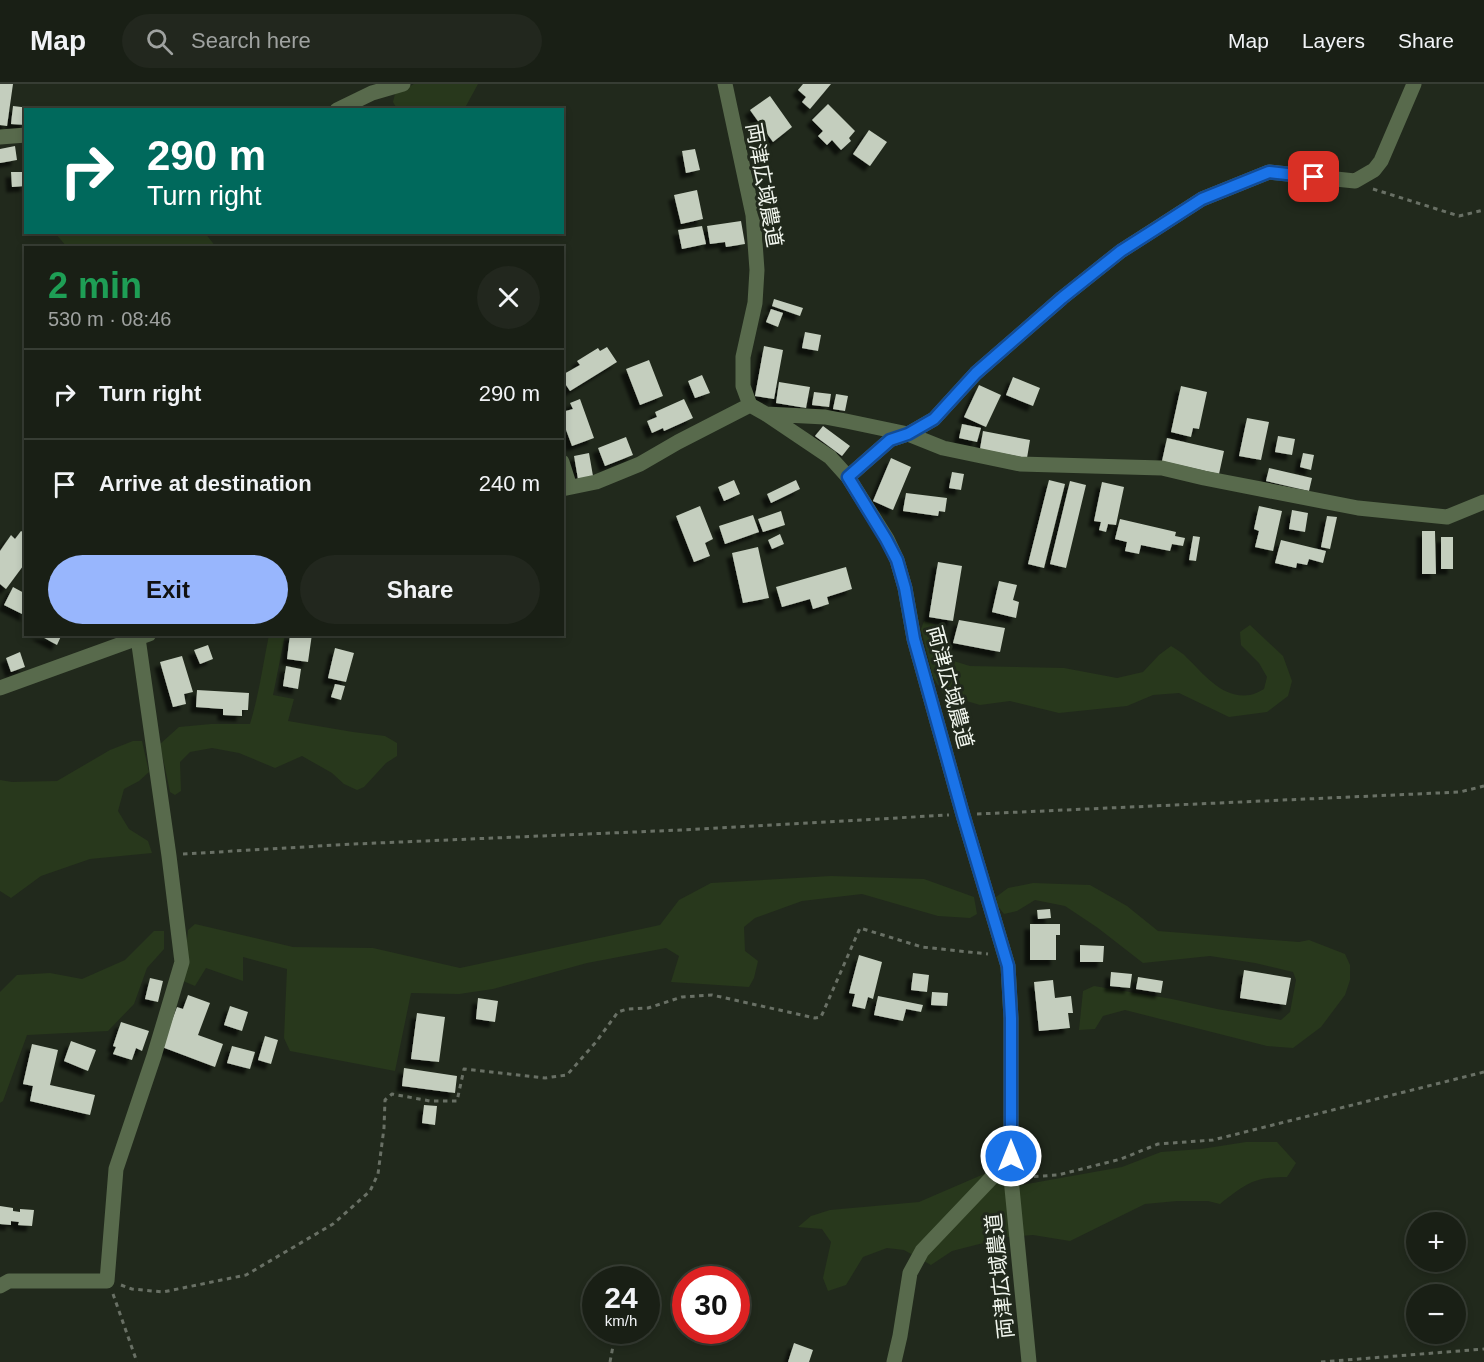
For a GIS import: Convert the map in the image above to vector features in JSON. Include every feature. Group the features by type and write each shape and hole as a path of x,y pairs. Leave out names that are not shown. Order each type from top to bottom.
{"street":[{"path":"341,108 372,93 403,84"},
{"name":"両津広域農道","path":"725,84 753,215 757,270 755,303 743,357 742,386 750,405 830,457 848,477 882,531 897,560 905,588 914,639 1008,966 1011,1018 1011,1178 1029,1362"},
{"path":"848,477 890,440 908,434 934,419 976,373 1070,291 1121,251 1202,199 1269,172 1355,181 1374,170 1381,162 1414,84"},
{"path":"0,137 24,135"},
{"path":"566,488 596,482 640,464 750,405"},
{"path":"766,414 825,417 908,434 943,448 1020,464 1162,468 1358,508 1448,517 1484,502"},
{"path":"0,688 144,636 182,962 154,1056 116,1168 108,1281 19,1280 9,1281 0,1286"},
{"path":"894,1362 910,1273 922,1251 1011,1156"}],"path":[{"path":"1355,181 1460,216 1484,210"},
{"path":"170,856 354,844 669,831 1460,792 1484,786"},
{"path":"108,1281 132,1289 164,1292 246,1275 333,1224 370,1191 378,1174 385,1101 392,1094 430,1101 457,1101 464,1069 545,1078 567,1075 618,1012 648,1008 682,997 712,995 815,1018 821,1017 860,928 922,947 1005,956"},
{"path":"1011,1178 1058,1175 1121,1159 1158,1144 1213,1140 1484,1072"},
{"path":"108,1281 137,1362"},
{"path":"610,1362 613,1344"},
{"path":"1321,1362 1484,1349"}],"green space":[{"path":"414,84 478,84 464,108 396,108 393,102 395,94"},
{"path":"56,234 206,234 215,246 66,246"},
{"path":"924,621 945,627 947,659 970,666 1064,668 1117,678 1143,672 1171,646 1223,690 1240,695 1252,695 1264,689 1267,677 1259,663 1241,645 1240,632 1250,625 1283,656 1292,681 1288,696 1267,712 1229,717 1179,693 1153,695 1127,706 1059,713 1010,701 980,705 943,694 933,677 921,629"},
{"path":"269,636 285,636 273,695 294,699 288,721 385,736 397,743 397,756 386,763 364,787 357,790 302,756 275,768 239,753 212,748 190,752 180,762 181,791 175,795 170,792 160,744 179,727 250,724"},
{"path":"133,741 142,741 149,772 139,781 124,789 118,811 129,829 148,841 152,853 90,859 41,876 11,898 0,891 0,780 57,781 110,750"},
{"path":"831,876 924,879 974,897 977,914 970,918 938,916 862,894 802,901 755,918 744,927 745,951 758,961 749,987 671,982 679,956 666,948 587,963 493,989 459,994 411,993 395,1071 290,1051 284,1038 287,969 243,957 243,981 206,968 195,986 183,981 188,930 195,924 293,947 373,948 460,968 660,925 679,900 711,883"},
{"path":"1033,883 1090,885 1127,906 1158,931 1299,942 1309,940 1345,954 1350,965 1350,980 1345,995 1321,1027 1293,1048 1267,1046 1125,1010 1103,1016 1095,1029 1079,1030 1083,991 1094,986 1281,1020 1290,1012 1296,980 1293,972 1210,956 1143,963 1065,906 1035,900 1017,911 1004,914 997,905 996,897 1008,888"},
{"path":"154,931 164,931 164,949 147,968 134,1004 108,1031 27,1035 3,1101 0,1103 0,992 17,975 50,973 82,979 125,960"},
{"path":"1246,1142 1277,1142 1296,1163 1287,1177 1266,1178 1250,1183 1220,1204 1208,1201 1177,1201 1145,1204 1070,1241 1033,1235 1007,1237 952,1251 931,1265 904,1250 887,1248 863,1257 846,1285 828,1291 823,1278 831,1242 822,1229 798,1227 811,1216 830,1210 919,1202 984,1174 1005,1175 1005,1188 1122,1167 1161,1152"}],"building":[{"path":"0,84 13,84 7,126 0,125"},
{"path":"803,84 831,84 810,109 802,102 806,97 798,90"},
{"path":"770,96 792,127 773,142 750,110"},
{"path":"828,104 855,131 849,138 851,141 841,150 832,140 827,145 818,136 823,131 812,120"},
{"path":"13,106 30,108 24,108 24,125 11,124"},
{"path":"869,130 887,142 870,166 853,154"},
{"path":"15,146 17,160 0,163 0,149"},
{"path":"695,149 700,170 686,173 682,151"},
{"path":"11,172 24,172 24,186 12,187"},
{"path":"697,190 703,219 681,224 674,195"},
{"path":"741,221 745,244 726,247 725,242 710,244 707,226"},
{"path":"702,226 706,244 682,249 678,230"},
{"path":"774,299 803,308 800,316 772,306"},
{"path":"771,309 783,313 778,327 766,322"},
{"path":"805,332 821,335 818,351 802,348"},
{"path":"764,346 783,350 774,399 755,396"},
{"path":"607,347 617,362 570,391 564,382 564,374 580,365 577,361 598,348 600,351"},
{"path":"649,360 663,396 640,405 626,369"},
{"path":"702,375 710,393 695,398 688,381"},
{"path":"1013,377 1040,388 1033,406 1006,395"},
{"path":"779,382 810,387 806,408 776,403"},
{"path":"979,385 1001,395 986,427 964,417"},
{"path":"1181,386 1207,392 1199,429 1193,428 1191,437 1171,432"},
{"path":"814,392 831,394 829,407 812,405"},
{"path":"836,394 848,396 845,411 833,409"},
{"path":"580,399 594,438 572,446 564,424 564,411 573,409 570,403"},
{"path":"684,399 693,418 664,431 663,428 652,433 647,421 657,417 655,412"},
{"path":"1247,418 1269,422 1261,460 1239,456"},
{"path":"962,424 981,428 977,442 959,438"},
{"path":"823,426 850,446 842,456 815,436"},
{"path":"983,431 1030,440 1027,458 980,449"},
{"path":"1278,436 1295,439 1292,455 1275,452"},
{"path":"626,437 633,455 605,466 598,448"},
{"path":"1167,438 1224,451 1219,474 1162,461"},
{"path":"589,453 593,476 578,479 574,456"},
{"path":"1303,453 1314,455 1311,470 1300,467"},
{"path":"891,458 911,467 893,510 873,501"},
{"path":"1269,468 1312,478 1309,491 1266,481"},
{"path":"952,472 964,474 961,490 949,488"},
{"path":"734,480 740,494 724,501 718,487"},
{"path":"796,480 800,489 771,503 767,494"},
{"path":"1049,480 1065,484 1044,568 1028,564"},
{"path":"1070,481 1086,485 1066,568 1050,564"},
{"path":"1102,482 1124,487 1116,525 1108,524 1106,532 1099,530 1101,522 1094,521"},
{"path":"906,493 947,498 945,512 939,511 938,516 903,511"},
{"path":"700,506 713,539 705,543 710,556 694,562 676,516"},
{"path":"1259,506 1282,511 1273,551 1255,547 1259,531 1254,529"},
{"path":"1292,510 1308,513 1305,532 1289,529"},
{"path":"781,511 785,525 763,532 758,519"},
{"path":"753,515 759,532 725,544 719,526"},
{"path":"1327,516 1337,517 1330,549 1321,547"},
{"path":"1120,519 1176,532 1175,536 1185,538 1183,546 1172,544 1170,551 1141,545 1139,554 1125,551 1127,542 1115,539"},
{"path":"21,531 24,533 24,565 6,589 0,584 0,551 11,535 15,539"},
{"path":"1422,531 1435,531 1436,574 1422,574"},
{"path":"780,534 784,544 772,549 768,540"},
{"path":"1193,536 1200,537 1196,561 1189,560"},
{"path":"1441,537 1453,537 1453,569 1441,569"},
{"path":"1281,540 1326,551 1323,563 1309,559 1307,565 1297,563 1296,568 1275,563"},
{"path":"758,547 769,598 743,603 732,553"},
{"path":"938,562 962,566 953,621 929,617"},
{"path":"846,567 852,589 827,597 829,604 813,609 810,599 782,607 776,587"},
{"path":"999,581 1017,585 1013,600 1019,602 1016,618 992,612"},
{"path":"13,587 24,593 24,615 4,605"},
{"path":"959,620 1005,628 1000,652 953,643"},
{"path":"41,636 61,636 57,645"},
{"path":"290,636 312,636 308,662 287,659"},
{"path":"208,645 213,659 200,664 194,650"},
{"path":"335,648 354,653 346,682 328,678"},
{"path":"20,652 25,667 11,672 6,658"},
{"path":"182,656 193,692 184,694 186,704 173,707 160,662"},
{"path":"286,666 301,669 298,689 283,686"},
{"path":"335,684 345,686 341,700 331,697"},
{"path":"197,690 249,693 248,710 242,710 242,716 223,715 223,709 196,707"},
{"path":"1050,909 1051,918 1038,919 1037,910"},
{"path":"1030,924 1060,924 1060,935 1056,935 1056,960 1030,960"},
{"path":"1080,945 1104,946 1103,962 1080,962"},
{"path":"859,955 882,962 873,999 868,997 865,1009 852,1006 855,994 849,993"},
{"path":"1244,970 1291,978 1286,1005 1240,998"},
{"path":"1111,972 1132,974 1130,988 1110,986"},
{"path":"913,973 929,975 927,992 911,990"},
{"path":"1138,977 1163,981 1161,993 1136,989"},
{"path":"150,978 163,981 158,1002 145,999"},
{"path":"1053,980 1055,998 1071,996 1073,1013 1068,1013 1070,1028 1039,1031 1034,982"},
{"path":"932,992 948,993 947,1006 931,1005"},
{"path":"188,995 210,1003 198,1035 223,1044 215,1067 162,1047 177,1007 183,1009"},
{"path":"878,996 923,1005 921,1012 906,1009 903,1021 874,1015"},
{"path":"478,998 498,1001 495,1022 476,1019"},
{"path":"230,1006 248,1012 242,1031 224,1025"},
{"path":"417,1013 445,1017 439,1062 411,1059"},
{"path":"121,1022 149,1031 142,1051 136,1048 132,1060 113,1054 116,1047 113,1046"},
{"path":"265,1036 278,1040 271,1064 258,1060"},
{"path":"71,1041 96,1050 88,1071 64,1061"},
{"path":"32,1044 58,1050 50,1085 95,1095 90,1115 30,1101 33,1086 23,1084"},
{"path":"232,1046 255,1052 250,1069 227,1063"},
{"path":"404,1068 457,1076 455,1093 402,1086"},
{"path":"424,1105 437,1106 435,1125 422,1123"},
{"path":"0,1206 13,1208 13,1211 20,1212 20,1209 34,1210 32,1226 18,1225 19,1222 11,1221 11,1225 0,1224"},
{"path":"794,1343 813,1350 809,1362 788,1362"}],"route":[{"path":"1011,1156 1011,1018 1008,966 914,639 905,588 897,560 848,477 890,440 908,434 934,419 976,373 1062,298 1121,251 1202,199 1269,172 1314,177"}]}
